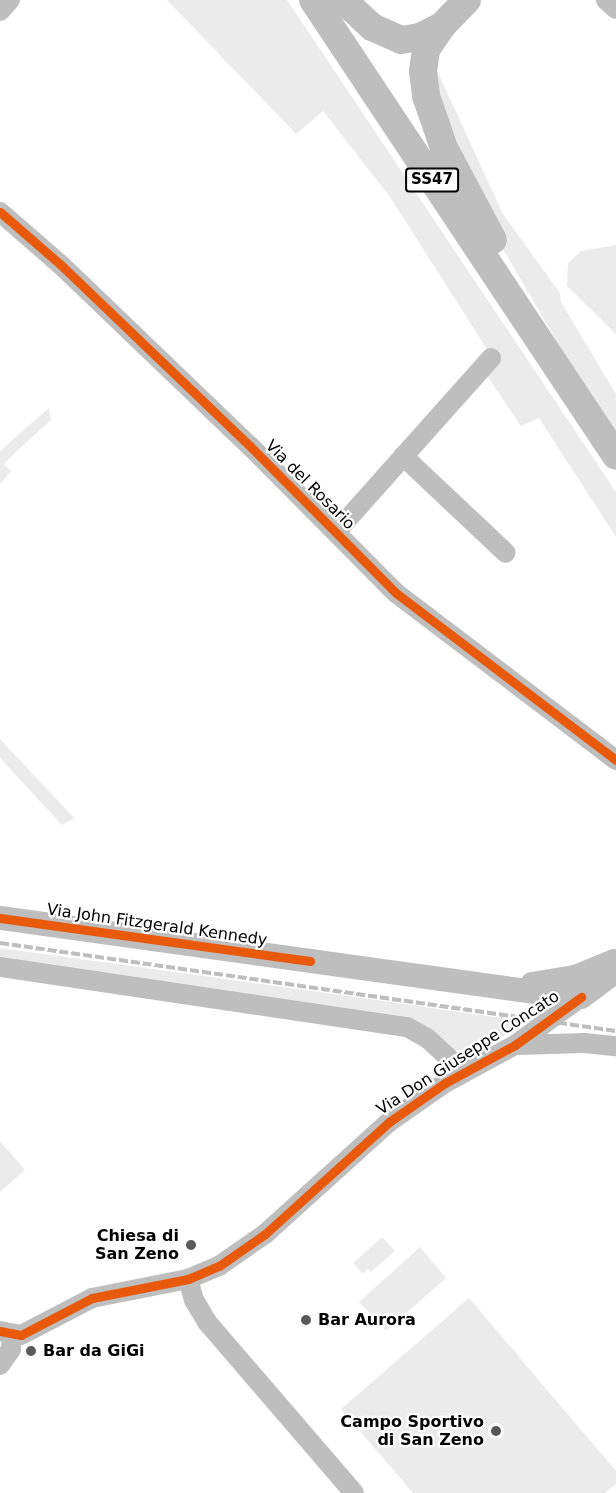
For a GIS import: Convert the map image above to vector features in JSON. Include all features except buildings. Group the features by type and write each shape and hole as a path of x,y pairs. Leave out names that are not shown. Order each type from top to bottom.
{"highway":[{"name":"SS47","path":"313,0 616,456"},
{"path":"343,0 372,27 401,40 420,38 442,26"},
{"path":"468,0 442,26 426,50 423,71 433,119 471,201 534,307 552,359"}],"main road":[{"name":"Via John Fitzgerald Kennedy","path":"0,918 513,987 580,989"},
{"path":"580,989 616,960"},
{"path":"580,989 616,971"}],"street":[{"path":"0,11 10,0"},
{"path":"606,0 616,9"},
{"name":"Via del Rosario","path":"0,212 61,265 396,593 616,760"},
{"name":"Via del Rosario","path":"336,532 491,358"},
{"path":"403,456 506,553"},
{"name":"Via Don Giuseppe Concato","path":"0,967 406,1027 427,1038 464,1072"},
{"name":"Via Don Giuseppe Concato","path":"6,1334 26,1334 92,1298 189,1279 242,1252 389,1122 464,1072 514,1045 580,989"},
{"path":"514,1045 585,1043 616,1046"},
{"path":"189,1279 194,1300 207,1322 354,1493"},
{"path":"0,1365 11,1349 6,1334"}],"shaded area":[{"path":"167,0 287,0 616,492 616,537 539,418 521,426 482,368 492,357 390,197 323,111 296,134"},
{"path":"434,64 503,214 560,293 561,302 616,394 616,432 566,357 479,208 443,139"},
{"path":"616,245 616,334 567,286 568,263 581,251"},
{"path":"49,408 51,420 3,464 11,471 0,484 0,451"},
{"path":"0,739 74,818 62,825 0,758"},
{"path":"0,948 529,1022 476,1051 455,1050 440,1038 0,961"},
{"path":"0,1141 25,1170 0,1192"},
{"path":"382,1237 395,1251 371,1272 368,1269 363,1274 353,1263"},
{"path":"420,1247 446,1278 386,1331 359,1302"},
{"name":"Campo Sportivo di San Zeno","path":"469,1298 616,1471 616,1484 605,1493 413,1493 341,1409"}],"railway":[{"path":"0,943 616,1031"}],"cycle path":[{"path":"0,212 61,265 250,446 396,593 616,760"},
{"path":"0,918 310,961"},
{"path":"0,1331 21,1335 92,1298 188,1279 219,1266 265,1234 389,1122 445,1083 515,1045 581,997"}],"place":[{"name":"Chiesa di San Zeno","path":"191,1245"},
{"name":"Bar Aurora","path":"306,1320"},
{"name":"Bar da GiGi","path":"31,1351"},
{"name":"Campo Sportivo di San Zeno","path":"496,1431"}]}
